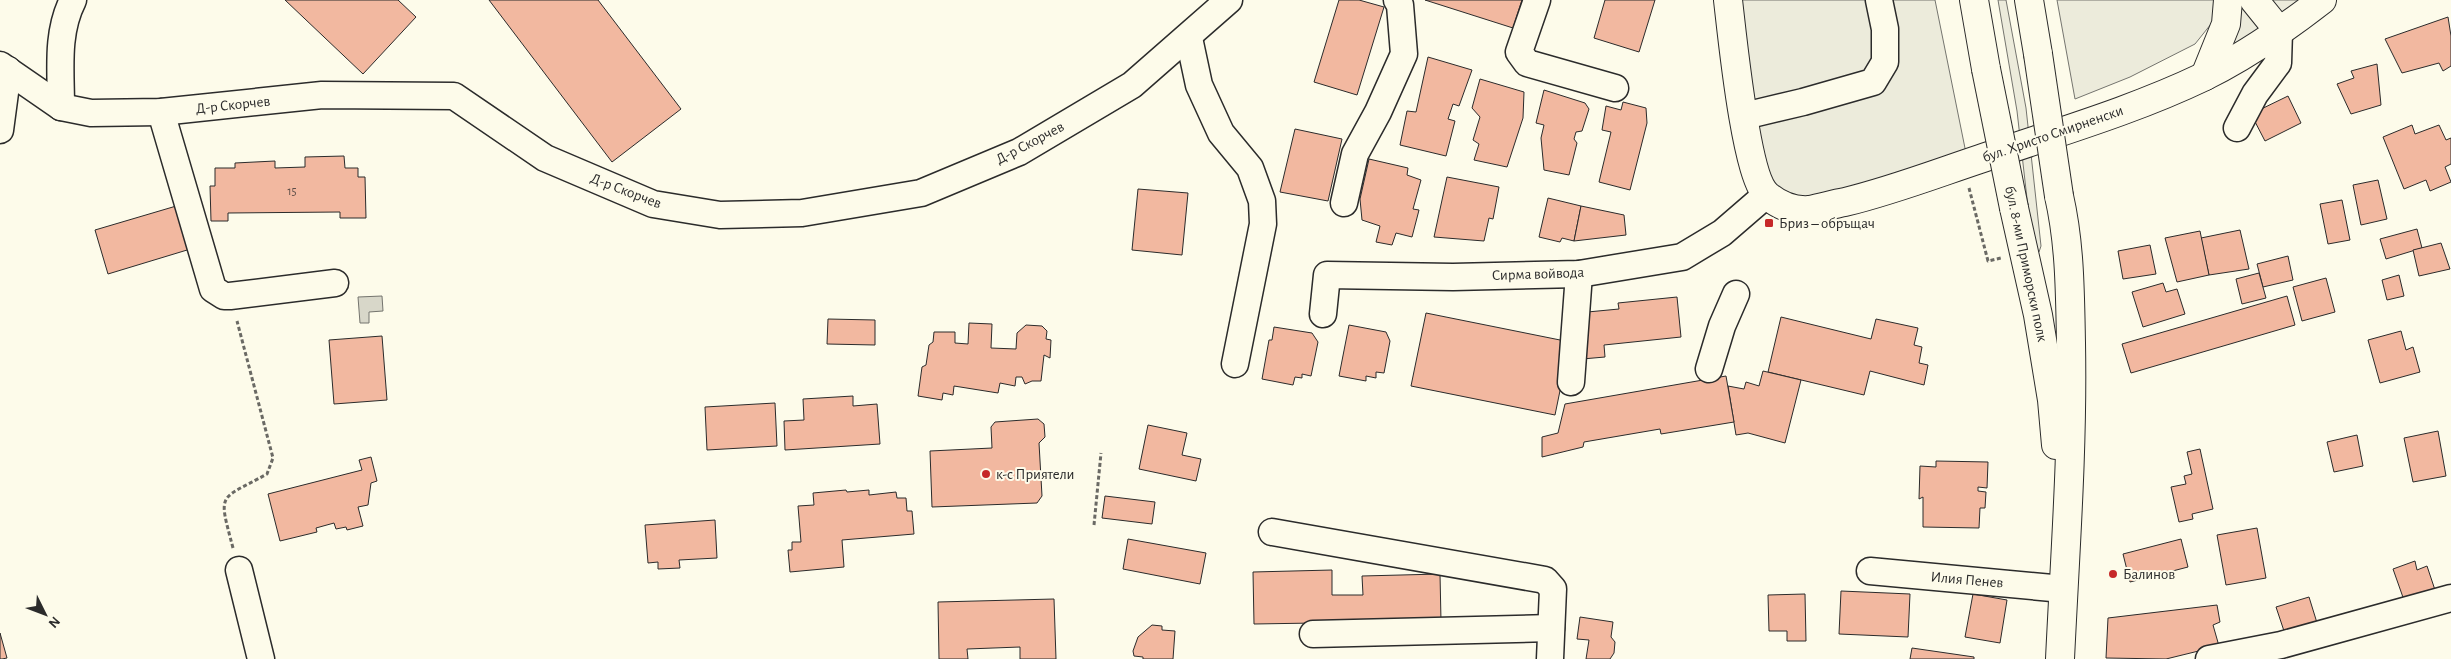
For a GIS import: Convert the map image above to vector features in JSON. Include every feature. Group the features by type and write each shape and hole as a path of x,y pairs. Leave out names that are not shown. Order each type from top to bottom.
{"main road":[{"path":"1728,0 1744,116 1752,156 1766,195"},
{"path":"1967,0 1979,33"},
{"name":"бул. 8-ми Приморски полк","path":"1974,0 2023,253 2038,314 2052,400 2065,531"},
{"name":"бул. 8-ми Приморски полк","path":"2029,0 2066,224 2070,280 2072,403 2060,659"},
{"path":"2205,76 2226,24 2228,0"},
{"path":"2254,0 2279,31"},
{"name":"бул. Христо Смирненски","path":"1766,195 1785,206 1797,210 1811,210 1864,197 2108,116 2205,76 2279,31 2304,5"}],"street":[{"path":"61,107 61,40 66,14 73,0"},
{"path":"1344,203 1355,154 1378,112 1404,54 1400,6 1397,0"},
{"path":"1537,0 1519,52 1527,63 1615,88"},
{"path":"1744,116 1873,82 1884,62 1885,29 1879,0"},
{"name":"Д-р Скорчев","path":"4,68 61,107 91,113 161,112 322,95 454,96 545,158 653,204 720,214 802,214 922,192 1019,152 1132,85 1189,38 1218,5"},
{"path":"2237,128 2255,94 2278,63 2279,31"},
{"path":"1189,38 1199,85 1221,133 1250,168 1262,202 1263,224 1235,364"},
{"path":"0,130 4,68"},
{"path":"161,112 210,284 218,294 230,296 335,283"},
{"name":"Сирма войвода","path":"1323,314 1328,275 1452,277 1579,274 1682,257 1722,233 1766,195"},
{"path":"1570,382 1579,274"},
{"path":"1709,369 1719,334 1736,294"},
{"path":"1272,532 1545,580 1553,589 1550,659"},
{"path":"238,570 261,659"},
{"name":"Илия Пенев","path":"1870,571 2063,589"},
{"path":"2209,659 2281,645 2451,598"},
{"path":"1313,634 1552,628"}],"path":[{"path":"1969,188 1988,261 2023,253"},
{"path":"230,296 273,458 273,464 266,474 232,492 224,504 238,570"},
{"path":"1094,525 1101,453"}],"shaded area":[{"path":"1728,0 1935,0 1968,163 1811,209 1766,195"},
{"path":"1998,0 2006,0 2026,108 2041,246 2039,252 2033,251 2017,111"},
{"path":"2057,0 2221,0 2219,14 2195,44 2130,77 2075,99"},
{"path":"2228,0 2322,0 2205,76"},
{"path":"382,296 383,311 369,312 369,323 360,323 358,297"}],"building":[{"path":"285,0 398,0 416,17 363,74"},
{"path":"489,0 598,0 681,109 612,162"},
{"path":"1339,0 1359,0 1384,7 1357,95 1314,82"},
{"path":"1425,0 1522,0 1513,28"},
{"path":"1605,0 1655,0 1639,52 1594,38"},
{"path":"2448,17 2451,36 2451,66 2443,71 2439,63 2402,73 2385,39"},
{"path":"1428,57 1472,70 1459,106 1453,104 1448,119 1455,121 1446,156 1400,145 1407,111 1416,112"},
{"path":"2377,64 2381,105 2351,114 2337,84 2354,78 2351,71"},
{"path":"1480,79 1524,92 1523,118 1507,167 1474,160 1479,144 1473,140 1480,117 1472,108"},
{"path":"1544,90 1585,103 1589,109 1582,131 1576,132 1574,139 1577,143 1569,175 1544,170 1541,138 1544,125 1536,123"},
{"path":"2288,96 2301,123 2265,141 2251,114"},
{"path":"1623,102 1646,108 1647,123 1630,190 1599,182 1611,132 1602,130 1606,106 1621,110"},
{"path":"2412,125 2415,134 2439,125 2446,140 2451,138 2451,164 2445,167 2451,182 2430,191 2426,180 2404,189 2383,137"},
{"path":"1295,129 1342,139 1328,201 1280,192"},
{"path":"344,156 345,168 358,168 358,177 365,177 366,218 340,218 340,212 228,213 228,221 211,221 210,186 215,186 215,168 235,168 235,163 275,161 275,168 305,167 305,157"},
{"path":"1369,159 1408,168 1407,175 1421,180 1413,209 1419,210 1412,237 1396,233 1392,245 1376,242 1380,226 1362,220 1360,199"},
{"path":"1447,177 1499,187 1493,219 1489,218 1484,241 1434,237"},
{"path":"2378,180 2387,219 2361,225 2353,185"},
{"path":"1138,189 1188,193 1182,255 1132,250"},
{"path":"1548,198 1581,206 1574,241 1562,238 1560,242 1539,237"},
{"path":"2342,200 2350,240 2328,244 2320,204"},
{"path":"183,204 197,247 108,274 95,230"},
{"path":"1581,206 1624,215 1626,235 1574,241"},
{"path":"2417,229 2422,248 2386,259 2380,239"},
{"path":"2240,230 2249,269 2209,275 2201,238"},
{"path":"2200,231 2209,275 2177,282 2165,238"},
{"path":"2441,243 2450,269 2419,276 2413,250"},
{"path":"2150,245 2156,274 2123,279 2118,251"},
{"path":"2288,256 2293,280 2263,287 2257,264"},
{"path":"2259,273 2266,298 2242,304 2236,279"},
{"path":"2399,275 2404,296 2387,300 2382,280"},
{"path":"2326,278 2335,312 2302,321 2293,287"},
{"path":"2163,283 2166,292 2177,289 2185,314 2143,327 2132,292"},
{"path":"2287,296 2295,325 2131,373 2122,344"},
{"path":"1677,297 1681,337 1604,345 1605,357 1582,359 1577,313 1619,309 1618,303"},
{"path":"1426,313 1570,342 1555,415 1411,386"},
{"path":"1781,317 1871,339 1876,319 1918,328 1914,345 1922,347 1919,363 1928,365 1924,385 1870,371 1864,395 1768,372"},
{"path":"828,319 875,320 875,345 827,344"},
{"path":"969,323 992,324 991,348 1016,349 1017,333 1026,325 1042,326 1047,331 1046,339 1051,340 1050,358 1044,355 1041,381 1032,381 1025,384 1022,377 1016,377 1015,386 1000,383 998,393 954,386 953,395 943,393 942,400 918,396 922,367 926,365 929,345 933,342 934,332 955,332 955,343 968,344"},
{"path":"1349,325 1386,332 1390,341 1384,373 1376,372 1376,378 1366,376 1366,381 1339,376"},
{"path":"1274,327 1312,333 1318,342 1311,376 1302,374 1302,378 1295,377 1293,385 1262,379 1269,340 1272,340"},
{"path":"2401,331 2406,350 2413,347 2420,372 2380,383 2368,340"},
{"path":"382,336 387,400 334,404 329,340"},
{"path":"1763,371 1801,380 1785,443 1748,433 1736,435 1728,386 1744,389 1746,382 1759,386"},
{"path":"1726,376 1734,422 1661,434 1660,429 1584,442 1583,447 1542,457 1542,437 1558,433 1565,404"},
{"path":"853,396 853,406 877,404 880,444 785,450 784,421 804,420 803,399"},
{"path":"775,403 777,446 707,450 705,407"},
{"name":"к-с Приятели","path":"1038,419 1044,424 1045,437 1039,443 1042,496 1037,503 932,507 930,451 992,448 991,427 995,422"},
{"path":"1148,425 1187,433 1182,455 1201,459 1196,481 1139,469"},
{"path":"2438,431 2446,476 2413,482 2404,438"},
{"path":"2357,435 2363,466 2334,472 2327,442"},
{"path":"2200,449 2213,509 2192,514 2193,519 2179,522 2171,487 2186,484 2184,476 2192,474 2187,452"},
{"path":"371,457 377,481 371,483 368,505 358,507 363,526 347,530 346,527 336,529 334,523 316,528 317,532 280,541 268,494 362,470 359,460"},
{"path":"1936,461 1988,462 1987,488 1978,487 1978,491 1986,492 1985,508 1980,508 1979,528 1923,527 1923,497 1919,499 1920,466 1936,467"},
{"path":"846,490 847,492 869,490 869,495 896,492 897,498 906,498 907,511 912,511 914,534 842,540 844,567 790,572 788,550 792,550 792,542 801,542 798,506 814,505 813,493"},
{"path":"1105,496 1155,502 1152,524 1102,518"},
{"path":"715,520 717,558 679,560 680,568 658,569 658,562 648,563 645,525"},
{"path":"2257,528 2266,578 2226,585 2217,535"},
{"path":"1128,539 1206,553 1200,584 1123,569"},
{"path":"2181,539 2188,567 2130,582 2123,554"},
{"path":"2415,561 2417,570 2427,566 2436,593 2405,603 2393,569"},
{"path":"1332,570 1332,595 1363,595 1362,576 1440,574 1441,621 1254,624 1253,572"},
{"path":"1841,591 1910,594 1908,637 1839,634"},
{"path":"1805,594 1806,641 1787,641 1787,631 1769,631 1768,595"},
{"path":"1973,594 2007,600 2000,643 1965,637"},
{"path":"2309,597 2318,626 2286,637 2276,607"},
{"path":"1054,599 1056,659 1020,659 1020,647 967,649 968,659 939,659 938,602"},
{"path":"2217,605 2220,622 2213,625 2219,646 2166,659 2106,658 2108,618"},
{"path":"1580,617 1613,622 1611,637 1615,642 1614,653 1610,659 1586,659 1589,640 1577,639"},
{"path":"1152,625 1162,626 1162,630 1175,631 1173,659 1143,659 1143,657 1134,656 1133,651 1138,637"},
{"path":"0,633 7,658 2,659 0,659"},
{"path":"1912,648 1974,657 1974,659 1910,659"}],"place":[{"name":"Бриз – обръщач","path":"1769,223"},
{"name":"к-с Приятели","path":"986,474"},
{"name":"Балинов","path":"2113,574"}]}
